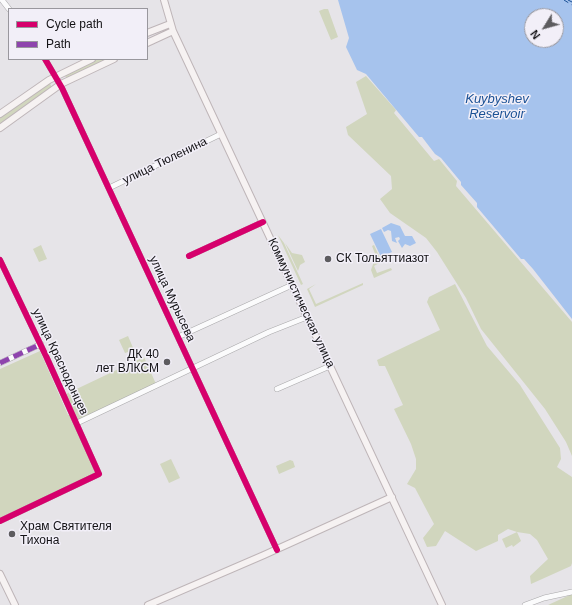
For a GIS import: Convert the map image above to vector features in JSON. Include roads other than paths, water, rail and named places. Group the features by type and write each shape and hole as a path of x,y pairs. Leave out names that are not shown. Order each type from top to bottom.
{"main road":[{"name":"Коммунистическая улица","path":"164,0 173,31 442,605"},
{"path":"148,33 170,24"},
{"path":"148,44 173,31"},
{"path":"0,114 56,76 90,60"},
{"path":"0,128 60,84 112,60"},
{"path":"148,605 277,550 392,497"},
{"path":"0,574 15,605"}],"street":[{"path":"2,0 8,8"},
{"name":"улица Мурысева","path":"45,60 60,84 277,550"},
{"name":"улица Тюленина","path":"109,188 221,134"},
{"path":"189,256 263,222"},
{"name":"улица Краснодонцев","path":"0,260 41,344 99,474 0,521"},
{"path":"178,337 292,285"},
{"path":"77,423 269,332 307,317"},
{"path":"0,363 41,344"},
{"path":"277,389 330,366"},
{"path":"525,605 554,595 572,592"},
{"path":"554,595 561,598"}],"water":[{"name":"Kuybyshev Reservoir","path":"338,0 572,0 572,319 533,269 524,259 521,259 477,207 477,203 461,185 461,182 441,158 435,154 422,137 419,137 366,74 357,70 346,47 349,38"},
{"path":"391,223 400,226 405,236 412,236 416,243 410,246 405,244 402,248 398,241 400,239 399,237 395,238 397,243 392,241 391,231 388,230 384,232 382,228"},
{"path":"381,229 392,252 381,257 370,234"}],"place":[{"name":"СК Тольяттиазот","path":"328,259"},
{"name":"ДК 40 лет ВЛКСМ","path":"167,362"},
{"name":"Храм Святителя Тихона","path":"12,534"}]}
